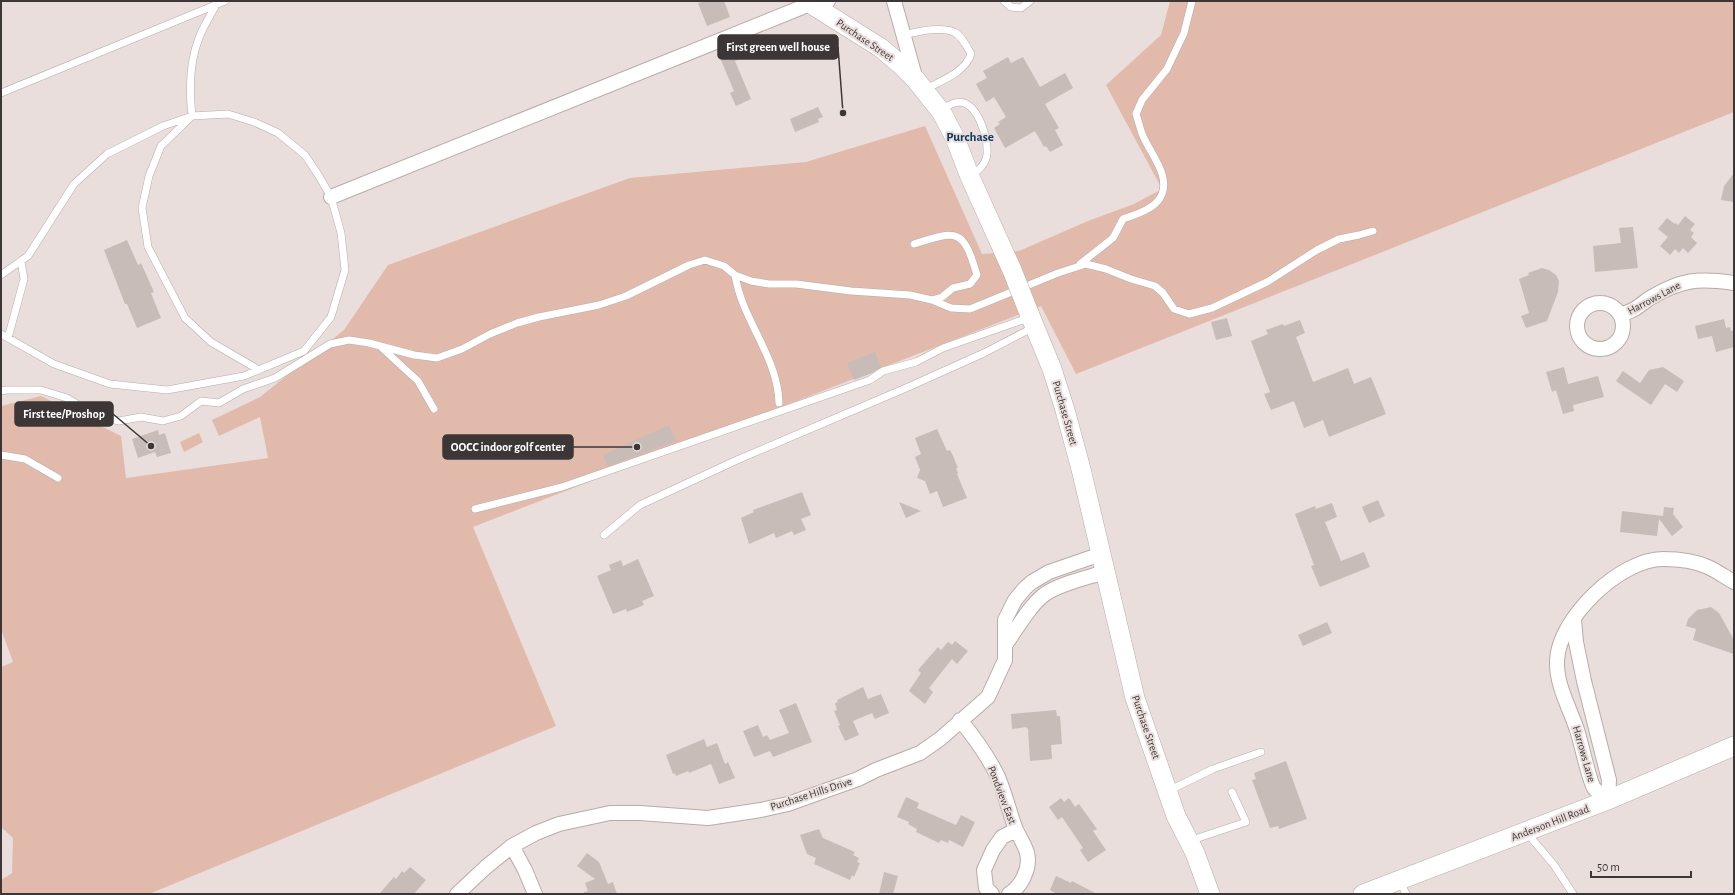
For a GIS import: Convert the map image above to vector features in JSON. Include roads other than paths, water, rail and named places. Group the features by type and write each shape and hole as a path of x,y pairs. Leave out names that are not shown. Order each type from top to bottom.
{"main road":[{"name":"Purchase Street","path":"814,2 881,48 902,66 920,85 940,110 955,138 970,177 1012,270 1052,369 1081,469 1135,698 1176,816 1210,894"},
{"name":"Anderson Hill Road","path":"1363,894 1403,887 1528,832 1608,800 1734,746"}],"street":[{"path":"894,1 903,35 920,85"},
{"path":"331,197 814,2"},
{"name":"Harrows Lane","path":"1621,314 1631,312 1655,296 1679,284 1694,280 1711,280 1734,283"},
{"name":"Purchase Hills Drive","path":"457,894 486,867 512,846 536,833 559,824 610,813 640,813 708,818 735,815 788,804 858,779 876,770 920,753 940,739 988,697 1005,660 1005,620 1015,600 1025,588 1049,572 1101,554"},
{"name":"Harrows Lane","path":"1608,800 1593,787 1573,717 1559,680 1557,662 1559,646 1574,619 1591,596 1621,572 1639,564 1662,559 1706,566 1734,582"},
{"path":"1005,645 1039,599 1055,589 1105,572"},
{"path":"1025,588 1039,599"},
{"name":"Harrows Lane","path":"1574,619 1576,642 1584,680 1609,780 1608,800"},
{"name":"Pondview East","path":"960,720 987,756 998,778 1016,830 1027,855 1026,870 1021,883 1016,890 1009,894"},
{"name":"Pondview East","path":"992,894 986,888 984,870 993,850 1002,837 1016,830"},
{"path":"512,846 525,870 535,894"}],"lane":[{"path":"1,93 225,1"},
{"path":"1004,1 1011,6 1021,8 1030,1"},
{"path":"1075,268 1113,238 1123,219 1144,212 1160,199 1165,185 1159,167 1143,137 1136,114 1142,100 1167,69 1184,33 1192,1"},
{"path":"192,116 189,92 192,60 198,39 216,5"},
{"path":"903,35 937,30 954,32 966,43 971,54 968,62 955,73 920,85"},
{"path":"940,110 949,105 960,102 970,107 981,121 986,139 987,155 982,168 970,177"},
{"path":"1,275 28,256 74,184 107,154 162,126 192,116 228,114 254,122 278,133 305,155 331,197 341,233 345,270 331,316 304,351 244,376 167,390 110,384 54,364 1,334"},
{"path":"192,116 161,146 149,176 142,208 148,247 185,318 211,342 259,370"},
{"path":"1,391 40,390 66,398 95,415 119,421 141,417 164,421 181,416 201,401 219,403 243,389 275,378 330,344 349,340 369,343 414,356 437,358 462,349 490,334 517,323 599,305 626,296 689,264 705,260 724,266 735,275 751,281 769,284 796,284 851,291 910,295 932,300 951,308 970,309 1058,273 1086,264 1106,269 1131,279 1155,286 1174,309 1189,314 1212,308 1267,282 1303,258 1339,239 1359,235 1373,230"},
{"path":"914,244 938,236 953,234 965,242 972,259 977,275 970,284 953,288 942,297 932,300"},
{"path":"8,338 24,279 20,262"},
{"path":"735,275 737,290 775,373 779,390 779,403"},
{"path":"475,509 562,487 870,380 882,371 916,362 943,348 1031,319"},
{"path":"604,535 640,505 737,460 984,353 1031,319"},
{"path":"381,346 418,381 434,410"},
{"path":"1,455 25,459 58,478"},
{"path":"1168,791 1213,769 1261,752"},
{"path":"1188,841 1246,822 1232,792"},
{"path":"1528,832 1554,865 1573,894"}],"place":[{"name":"First green well house","path":"843,113"},
{"name":"First tee/Proshop","path":"151,446"},
{"name":"OOCC indoor golf center","path":"637,447"}],"district":[{"name":"Purchase","path":"970,137"}]}
